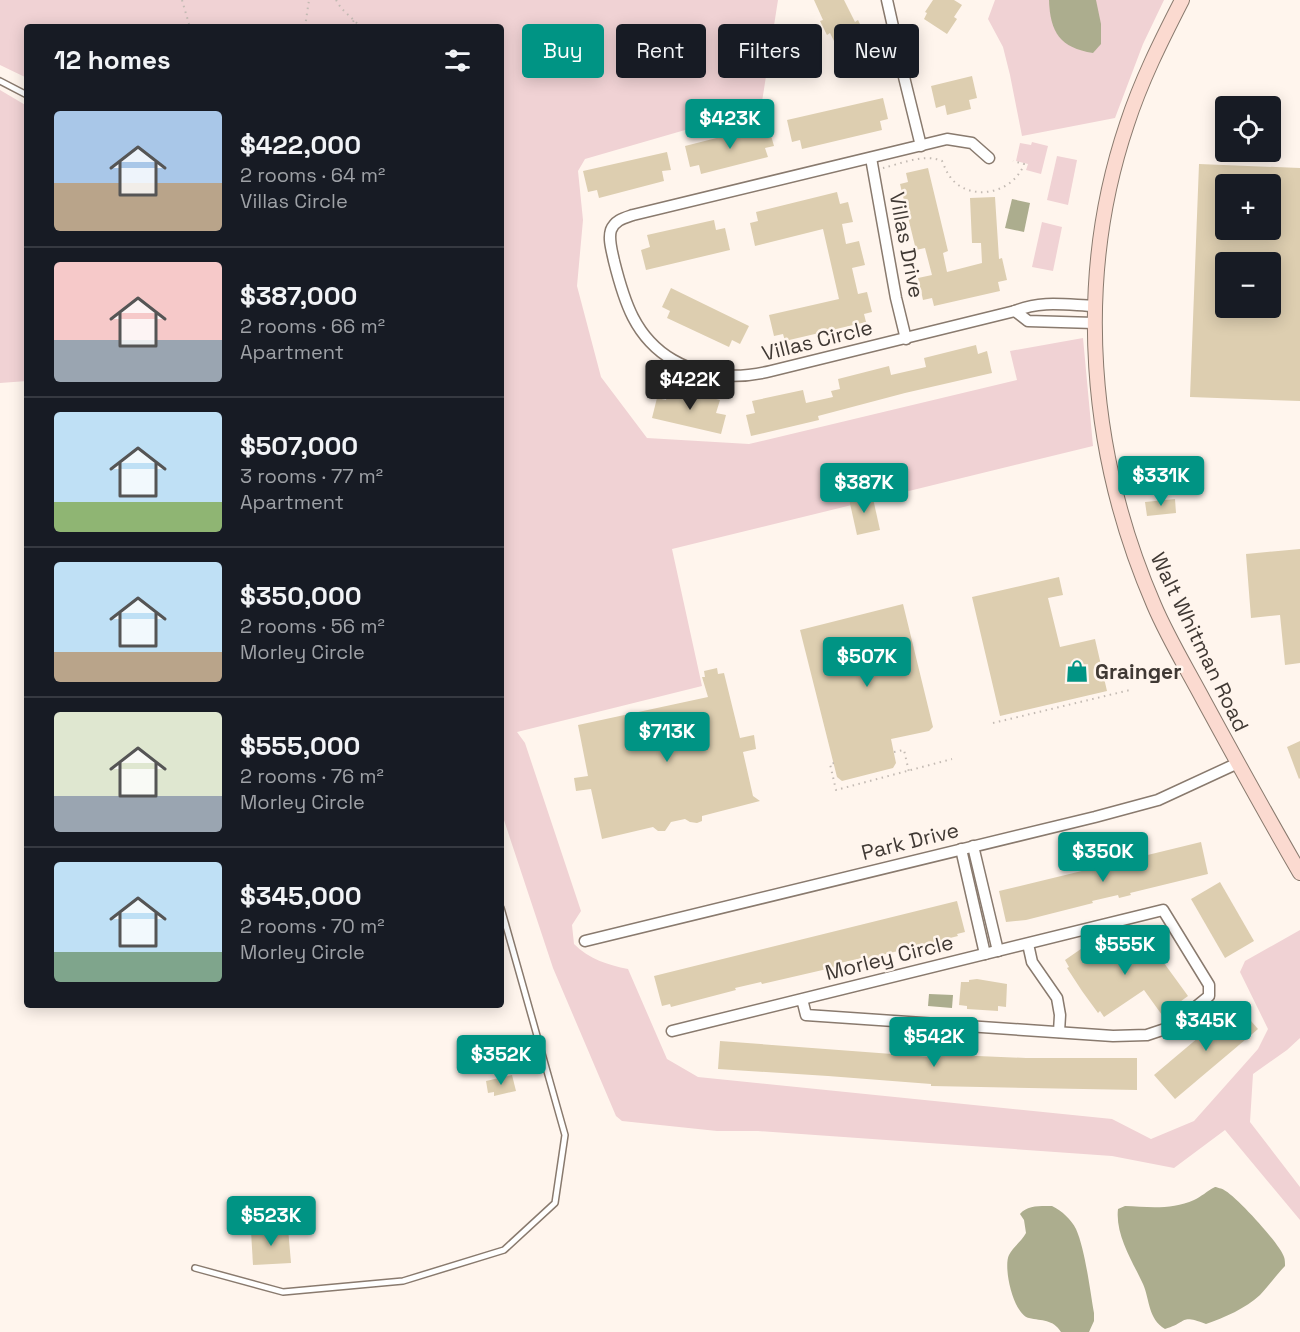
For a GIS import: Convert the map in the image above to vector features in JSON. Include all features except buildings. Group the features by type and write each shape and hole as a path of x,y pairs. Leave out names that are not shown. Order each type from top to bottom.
{"main road":[{"name":"Walt Whitman Road","path":"1182,0 1146,71 1126,125 1114,166 1101,234 1094,323 1103,438 1122,521 1155,607 1300,873"}],"street":[{"path":"886,0 892,24"},
{"path":"904,78 921,146"},
{"name":"Villas Circle","path":"989,158 972,143 948,139 633,215 617,221 611,230 610,243 621,292 639,328 655,347 674,360 712,375 750,376 906,339 1015,311 1028,305 1041,303 1095,306"},
{"name":"Villas Drive","path":"871,158 906,339"},
{"path":"1015,311 1028,321 1094,323"},
{"name":"Park Drive","path":"585,941 1158,800 1238,763"},
{"path":"973,846 998,951"},
{"name":"Morley Circle","path":"961,849 985,954"},
{"name":"Morley Circle","path":"672,1031 1163,910 1209,985 1209,996 1171,1027 1147,1035 1059,1032 806,1015 802,999"},
{"path":"1028,944 1032,962 1057,998 1060,1015 1059,1032"}],"lane":[{"path":"0,81 24,93"},
{"path":"195,1268 283,1292 403,1281 504,1250 555,1203 565,1135 504,919"}],"path":[{"path":"182,0 189,24"},
{"path":"305,24 309,0"},
{"path":"336,0 358,24"},
{"path":"352,24 354,20"},
{"path":"883,168 936,158 942,161 948,174 958,185 972,191 986,193 1001,189 1013,181 1023,164 1013,161"},
{"path":"993,723 1130,690"},
{"path":"894,752 904,750 909,772"},
{"path":"834,763 830,764 836,790 952,759"}],"shaded area":[{"path":"0,0 778,0 774,24 718,24 718,78 766,78 761,108 585,159 578,171 583,220 577,286 601,377 647,438 749,444 1017,380 1010,351 1083,338 1093,446 672,549 702,686 517,732 525,743 581,911 572,925 574,944 599,961 628,969 667,1059 698,1077 1112,1119 1151,1139 1194,1121 1258,1049 1268,1029 1240,972 1245,961 1300,930 1300,1038 1253,1074 1250,1122 1300,1187 1300,1220 1225,1130 1174,1168 1112,1156 758,1131 717,1131 622,1121 616,1116 553,968 504,820 504,24 24,24 24,77 0,65"},
{"path":"995,0 1164,0 1143,44 1115,118 1022,136 1003,47 988,19"},
{"path":"1049,0 1096,0 1101,24 1101,44 1093,53 1072,47 1059,37 1052,21"},
{"path":"0,90 24,104 24,381 0,383"},
{"path":"1032,142 1048,146 1041,174 1026,170 1028,164 1016,161 1020,143 1031,145"},
{"path":"1057,156 1077,160 1068,205 1047,200"},
{"path":"1012,199 1030,203 1024,232 1005,228"},
{"path":"1042,222 1062,227 1053,271 1032,267"},
{"path":"929,994 953,995 952,1008 928,1006"},
{"path":"1215,1187 1230,1194 1257,1221 1281,1251 1285,1266 1260,1295 1234,1312 1206,1324 1187,1319 1165,1329 1152,1315 1143,1284 1119,1229 1118,1209 1125,1206 1160,1207 1186,1203"},
{"path":"1052,1206 1069,1219 1076,1229 1082,1247 1094,1313 1094,1321 1089,1332 1061,1332 1051,1323 1023,1315 1011,1290 1007,1261 1026,1233 1024,1220 1020,1214 1030,1208"}],"place":[{"name":"Grainger","path":"1077,671"}]}
